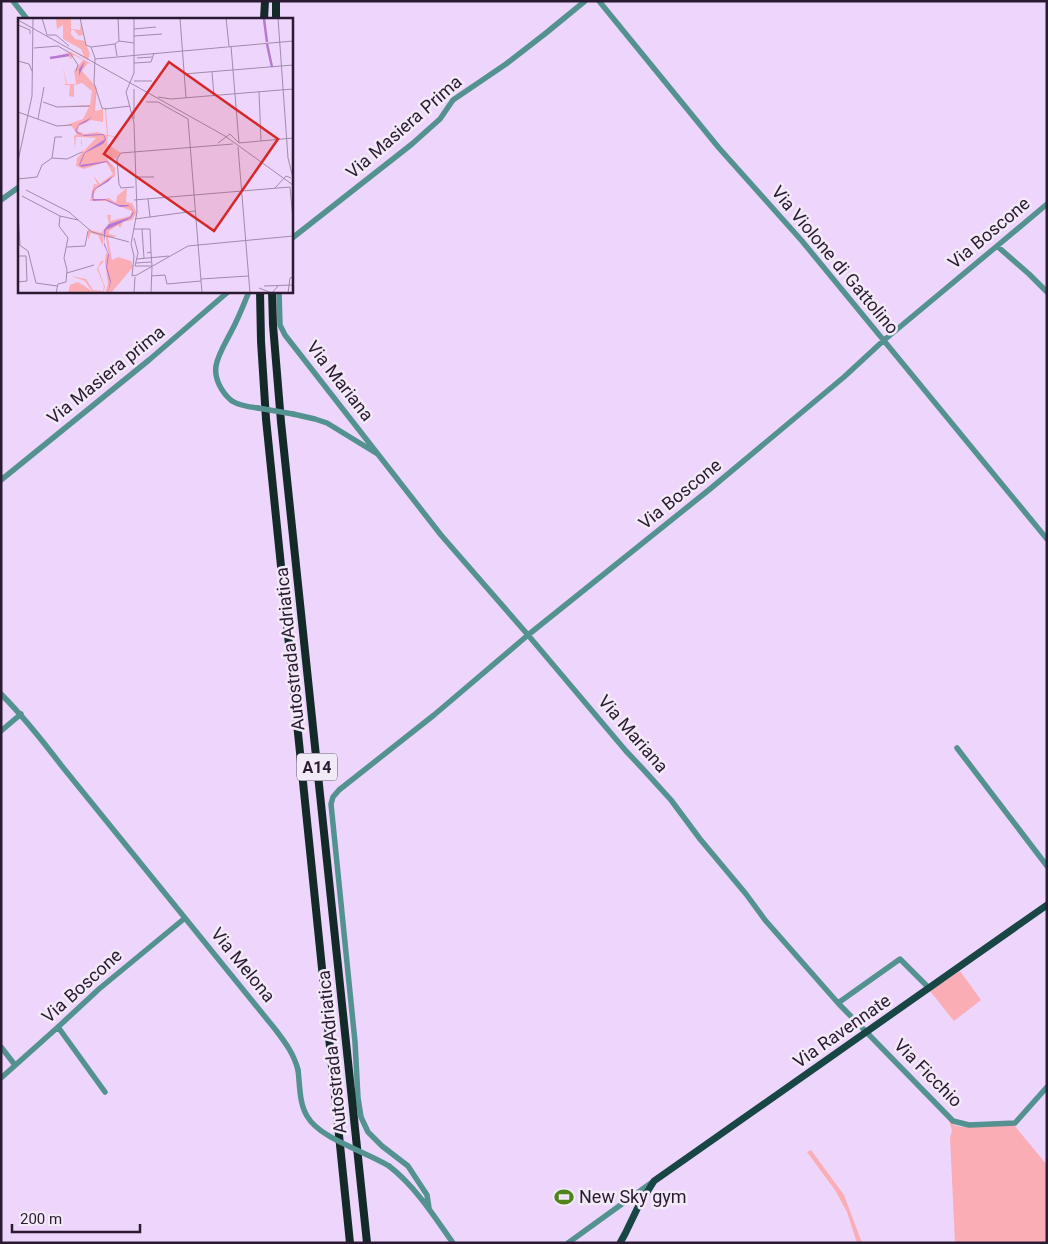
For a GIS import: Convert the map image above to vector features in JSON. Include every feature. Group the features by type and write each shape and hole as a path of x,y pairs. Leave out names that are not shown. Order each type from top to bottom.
{"highway":[{"path":"264,18 265,1"},
{"path":"276,1 276,18"},
{"name":"Autostrada Adriatica","path":"260,292 266,419 350,1243"},
{"name":"Autostrada Adriatica","path":"272,292 272,325 281,418 367,1243"}],"main road":[{"name":"Via Ravennate","path":"620,1243 639,1205 654,1181 1047,906"}],"street":[{"path":"13,1 26,18"},
{"name":"Via Masiera Prima","path":"292,238 412,144 440,119 453,100 506,64 585,1"},
{"name":"Via Violone di Gattolino","path":"599,1 713,141 802,241 1047,539"},
{"path":"1,200 18,188"},
{"name":"Via Boscone","path":"429,1208 427,1195 408,1166 382,1146 368,1132 361,1117 331,804 333,797 339,790 434,715 528,635 710,489 1047,204"},
{"path":"998,246 1047,292"},
{"name":"Via Masiera prima","path":"1,480 228,292"},
{"name":"Via Mariana","path":"247,292 216,367 217,379 222,391 232,401 243,405 315,419 378,454"},
{"name":"Via Mariana","path":"279,292 280,324 285,335 441,535 626,752 671,800 765,920 866,1033"},
{"name":"Via Melona","path":"1,694 41,738 290,1049 296,1061 306,1115 313,1124 325,1135 377,1158 396,1171 429,1208 453,1243"},
{"path":"1,731 21,714"},
{"path":"957,748 1047,866"},
{"name":"Via Boscone","path":"1,1078 99,989 185,918"},
{"path":"838,1003 900,959 929,988"},
{"path":"58,1027 105,1092"},
{"name":"Via Ficchio","path":"866,1033 953,1121 969,1125 1015,1123 1047,1087"},
{"path":"1,1047 16,1065"},
{"name":"Via Ravennate","path":"568,1243 654,1181"},
{"path":"623,1203 632,1202 639,1205"}],"shaded area":[{"path":"960,971 981,1000 954,1021 930,991"},
{"path":"949,1120 954,1125 961,1127 1014,1125 1047,1165 1047,1243 955,1243 950,1137 952,1131"},
{"path":"811,1150 844,1195 862,1243 857,1243 847,1212 835,1190 807,1152"}],"place":[{"name":"New Sky gym","path":"564,1197"}]}
